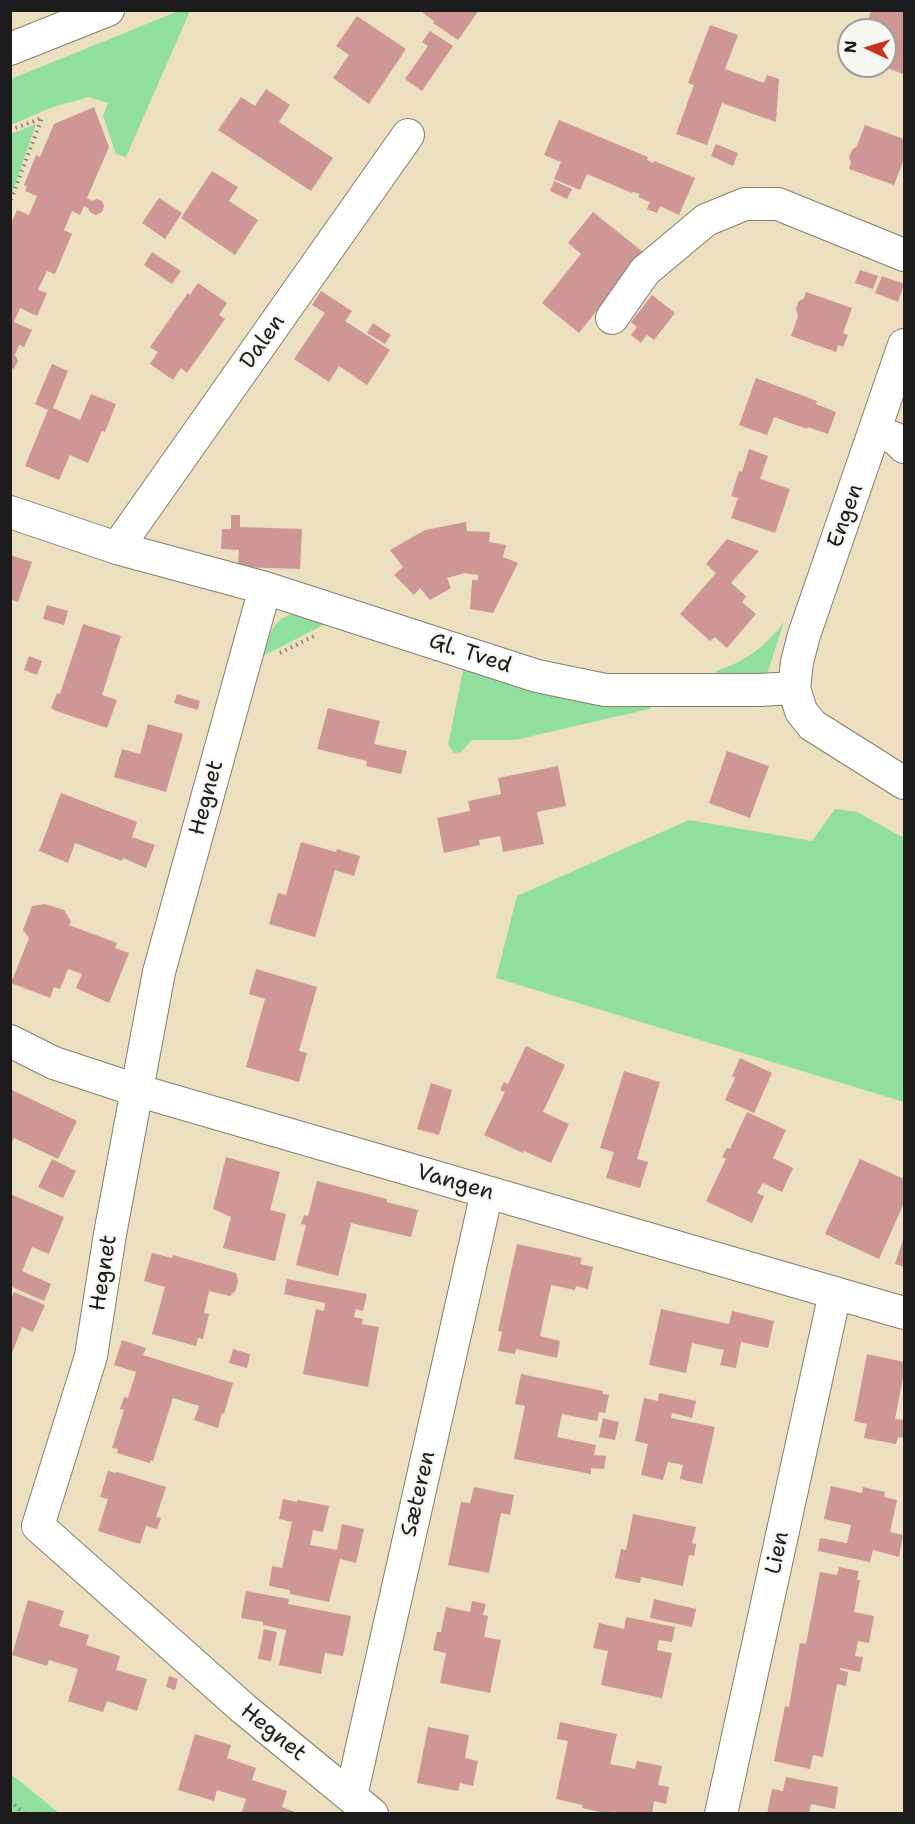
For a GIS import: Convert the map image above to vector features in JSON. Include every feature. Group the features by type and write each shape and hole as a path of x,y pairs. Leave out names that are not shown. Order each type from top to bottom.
{"street":[{"path":"10,49 108,10"},
{"name":"Dalen","path":"117,548 408,135"},
{"path":"612,318 645,272 706,220 745,204 778,204 904,255"},
{"name":"Engen","path":"794,688 796,662 804,635 904,345"},
{"path":"876,431 896,439 904,447"},
{"name":"Gl. Tved","path":"10,512 117,548 265,588 537,676 604,690 794,688"},
{"name":"Hegnet","path":"265,588 159,972 110,1234 91,1356 38,1526 244,1709 361,1805"},
{"path":"794,688 801,711 812,725 904,783"},
{"name":"Vangen","path":"10,1041 54,1063 136,1090 904,1313"},
{"name":"Sæteren","path":"361,1805 487,1192"},
{"name":"Lien","path":"721,1814 835,1293"}],"path":[{"path":"10,130 42,118 10,202"},
{"path":"242,673 352,616"},
{"path":"10,1801 25,1814"}],"green space":[{"path":"181,10 190,11 126,157 116,154 103,116 108,103 89,97 53,107 11,125 11,79"},
{"path":"36,124 11,196 11,134"},
{"path":"297,613 333,620 263,656 273,628 282,618"},
{"path":"784,622 768,671 768,679 720,683 716,671 754,652 770,639"},
{"path":"464,666 659,701 649,709 515,740 472,740 461,752 454,753 448,745"},
{"path":"835,809 857,812 904,838 904,1102 496,978 517,896 689,820 812,841"},
{"path":"11,1774 59,1813 11,1813"}],"building":[{"path":"419,10 479,10 458,40"},
{"path":"871,10 904,10 903,74 897,72 897,18 869,18"},
{"path":"357,16 406,49 369,104 333,78 349,55 336,46"},
{"path":"710,25 738,35 725,69 764,83 767,75 779,79 776,122 722,103 707,145 676,134 694,85 688,83"},
{"path":"430,31 453,46 422,91 405,79 428,46 422,42"},
{"path":"266,89 290,105 279,122 333,158 311,191 218,130 241,97 255,106"},
{"path":"94,107 109,147 87,198 92,201 97,199 102,201 104,206 102,212 96,215 84,206 80,215 72,211 64,230 72,234 55,274 47,271 38,290 47,293 37,316 20,308 14,322 32,330 24,347 19,345 15,355 18,361 14,369 10,367 10,226 17,210 29,215 37,196 25,191 27,186 24,185 36,155 40,157 54,124"},
{"path":"559,120 648,157 647,160 653,163 654,161 695,178 679,215 660,206 657,213 647,209 650,202 638,197 640,194 632,193 587,174 580,190 554,179 561,162 544,155"},
{"path":"865,125 904,139 904,159 894,185 849,169 851,163 849,157 857,146"},
{"path":"716,144 738,153 733,166 711,156"},
{"path":"212,171 238,187 229,201 258,220 235,255 181,218"},
{"path":"554,181 572,189 567,199 550,191"},
{"path":"159,198 182,213 165,239 142,223"},
{"path":"593,212 643,252 579,333 542,303 581,254 568,243"},
{"path":"152,252 181,271 172,284 144,265"},
{"path":"860,270 878,276 873,289 855,283"},
{"path":"882,276 904,284 898,302 875,293"},
{"path":"198,283 227,303 219,315 225,319 187,373 181,368 173,380 150,364 158,352 150,347 188,293 190,295"},
{"path":"321,291 352,311 345,321 390,350 367,385 339,366 329,382 294,359 325,313 312,305"},
{"path":"806,292 852,308 843,333 848,335 843,347 838,345 836,352 791,336 798,316 796,309 798,302 804,298"},
{"path":"652,295 675,313 654,340 647,335 641,343 631,335 637,327 631,322"},
{"path":"373,323 391,335 385,344 367,333"},
{"path":"52,364 68,371 53,408 80,420 91,394 116,404 105,432 102,431 88,463 70,455 59,480 25,466 48,410 35,404"},
{"path":"756,378 817,401 816,404 836,412 828,434 774,417 767,435 739,425"},
{"path":"749,449 768,456 760,479 790,489 775,533 731,518 738,498 731,496"},
{"path":"231,515 240,515 240,527 302,529 300,569 238,567 239,550 221,549 222,529 231,529"},
{"path":"466,522 467,531 490,532 489,542 506,545 503,557 518,563 493,613 470,609 472,580 478,580 478,575 465,573 447,578 451,588 430,600 420,588 414,595 394,575 403,567 390,550 425,530"},
{"path":"727,539 759,551 731,583 746,596 742,602 756,614 727,648 715,637 710,641 680,614 716,573 706,564"},
{"path":"10,555 32,562 18,602 10,599"},
{"path":"47,605 68,611 64,625 43,619"},
{"path":"83,624 121,636 102,695 117,700 107,728 51,708 57,693 60,694"},
{"path":"29,656 42,661 37,675 24,670"},
{"path":"177,694 200,701 198,710 174,703"},
{"path":"328,708 380,721 374,744 407,751 401,774 366,766 367,761 317,749"},
{"path":"148,724 183,734 166,792 114,777 122,749 140,754"},
{"path":"727,751 769,766 750,818 709,803"},
{"path":"558,766 566,806 537,812 544,844 503,852 500,836 479,840 480,845 444,853 437,818 470,811 468,801 501,794 498,778"},
{"path":"61,793 137,822 132,837 155,845 146,868 75,843 68,863 39,851"},
{"path":"301,842 360,856 354,876 335,870 315,937 269,924 278,893 286,895"},
{"path":"45,904 64,910 71,921 69,925 117,943 115,948 129,953 109,1003 76,988 82,974 68,969 60,989 54,987 50,998 11,983 29,938 23,930 32,906"},
{"path":"256,969 317,987 299,1051 307,1053 299,1082 246,1067 265,999 249,994"},
{"path":"526,1046 565,1065 543,1112 569,1124 551,1163 484,1135 505,1092 500,1090 504,1082 508,1084"},
{"path":"740,1058 772,1073 754,1113 725,1100 735,1078 732,1076"},
{"path":"624,1071 660,1082 637,1159 648,1162 640,1188 606,1178 614,1152 600,1148"},
{"path":"431,1083 452,1090 439,1135 417,1129"},
{"path":"10,1089 77,1121 58,1159 14,1138 10,1146"},
{"path":"747,1112 786,1130 773,1158 793,1168 782,1192 763,1183 757,1193 764,1196 752,1223 706,1201 726,1159 722,1157 727,1148 730,1149"},
{"path":"226,1157 280,1172 270,1210 286,1214 275,1261 223,1248 231,1217 213,1209"},
{"path":"52,1159 76,1171 63,1198 38,1187"},
{"path":"860,1159 904,1179 904,1203 879,1259 825,1234"},
{"path":"317,1181 387,1199 387,1202 418,1210 411,1237 351,1223 338,1276 296,1265 306,1225 301,1224 304,1215 308,1216"},
{"path":"10,1194 64,1217 49,1254 32,1247 22,1271 51,1284 44,1301 10,1286"},
{"path":"904,1237 904,1267 895,1264"},
{"path":"517,1244 582,1258 580,1264 593,1267 588,1289 576,1286 575,1290 551,1285 540,1336 560,1341 557,1358 516,1349 515,1354 498,1351 502,1332 498,1331"},
{"path":"152,1253 172,1258 173,1255 236,1273 238,1281 236,1290 230,1296 209,1291 204,1313 209,1314 203,1339 198,1338 196,1346 152,1334 165,1287 144,1281"},
{"path":"287,1279 367,1294 363,1311 356,1309 354,1317 363,1319 362,1324 379,1327 368,1387 303,1374 316,1309 324,1311 325,1303 284,1294"},
{"path":"14,1292 45,1305 33,1332 22,1327 11,1356 10,1301"},
{"path":"661,1309 729,1324 732,1311 774,1321 768,1348 741,1342 736,1368 720,1365 724,1350 692,1343 686,1373 649,1365"},
{"path":"122,1340 146,1348 143,1355 233,1383 218,1428 194,1420 199,1406 173,1398 153,1461 151,1460 150,1463 117,1453 118,1449 112,1448 124,1410 120,1409 124,1397 128,1398 136,1372 114,1365"},
{"path":"233,1349 250,1354 247,1368 229,1363"},
{"path":"867,1354 904,1362 895,1419 904,1420 904,1438 898,1437 896,1444 864,1438 867,1424 854,1421"},
{"path":"521,1374 603,1391 603,1394 609,1395 605,1413 599,1412 597,1421 562,1414 557,1437 596,1445 594,1455 606,1456 604,1469 591,1468 591,1474 514,1459 525,1406 515,1404"},
{"path":"659,1393 696,1401 692,1418 672,1413 671,1418 715,1427 702,1484 680,1479 683,1465 668,1462 663,1480 641,1475 648,1444 635,1441 644,1398 658,1401"},
{"path":"603,1418 619,1422 615,1440 599,1437"},
{"path":"108,1471 166,1487 156,1517 161,1518 157,1529 146,1526 140,1544 98,1531 108,1499 100,1497"},
{"path":"831,1486 862,1493 863,1487 885,1492 884,1497 897,1500 890,1532 903,1535 899,1557 873,1550 870,1562 818,1551 820,1538 847,1543 851,1525 824,1519"},
{"path":"474,1487 514,1495 510,1515 501,1513 489,1573 448,1565 461,1502 470,1503"},
{"path":"283,1499 329,1506 323,1532 313,1530 310,1545 337,1550 342,1524 364,1529 356,1563 340,1559 329,1602 290,1594 290,1590 269,1586 272,1566 282,1568 292,1522 279,1519"},
{"path":"633,1514 696,1527 692,1543 696,1544 694,1556 689,1555 683,1586 641,1577 640,1583 615,1578 621,1549 626,1550"},
{"path":"839,1567 859,1571 857,1580 860,1580 854,1612 874,1616 869,1643 858,1641 855,1656 863,1657 860,1672 840,1668 848,1672 846,1686 837,1684 823,1757 813,1755 810,1769 774,1761 785,1706 789,1707 800,1643 806,1644 820,1572 837,1575"},
{"path":"246,1591 289,1599 288,1604 351,1616 343,1656 325,1653 321,1674 279,1665 286,1630 263,1625 263,1622 241,1618"},
{"path":"654,1599 696,1609 692,1627 650,1618"},
{"path":"28,1600 64,1611 59,1626 89,1635 86,1645 120,1656 116,1670 147,1679 137,1711 107,1701 103,1712 68,1701 78,1669 49,1660 47,1666 12,1655"},
{"path":"472,1601 486,1604 483,1615 488,1616 484,1637 501,1640 490,1693 440,1683 446,1653 433,1650 437,1632 441,1632 446,1607 470,1612"},
{"path":"626,1617 675,1627 672,1642 659,1640 657,1650 672,1653 662,1698 601,1685 608,1651 593,1648 599,1623 624,1629"},
{"path":"264,1629 277,1632 271,1661 258,1659"},
{"path":"169,1676 178,1679 175,1690 166,1687"},
{"path":"560,1722 617,1734 610,1764 635,1769 637,1761 662,1766 658,1785 669,1787 666,1804 654,1801 652,1814 619,1814 613,1811 613,1814 609,1814 556,1799 568,1741 557,1739"},
{"path":"428,1727 469,1735 465,1758 478,1761 473,1786 460,1783 458,1791 417,1783"},
{"path":"195,1734 231,1745 227,1758 256,1768 252,1780 287,1791 282,1807 300,1814 241,1814 246,1799 217,1790 214,1801 178,1790"},
{"path":"786,1777 838,1787 835,1809 811,1804 809,1814 767,1814 772,1789 783,1791"}]}
